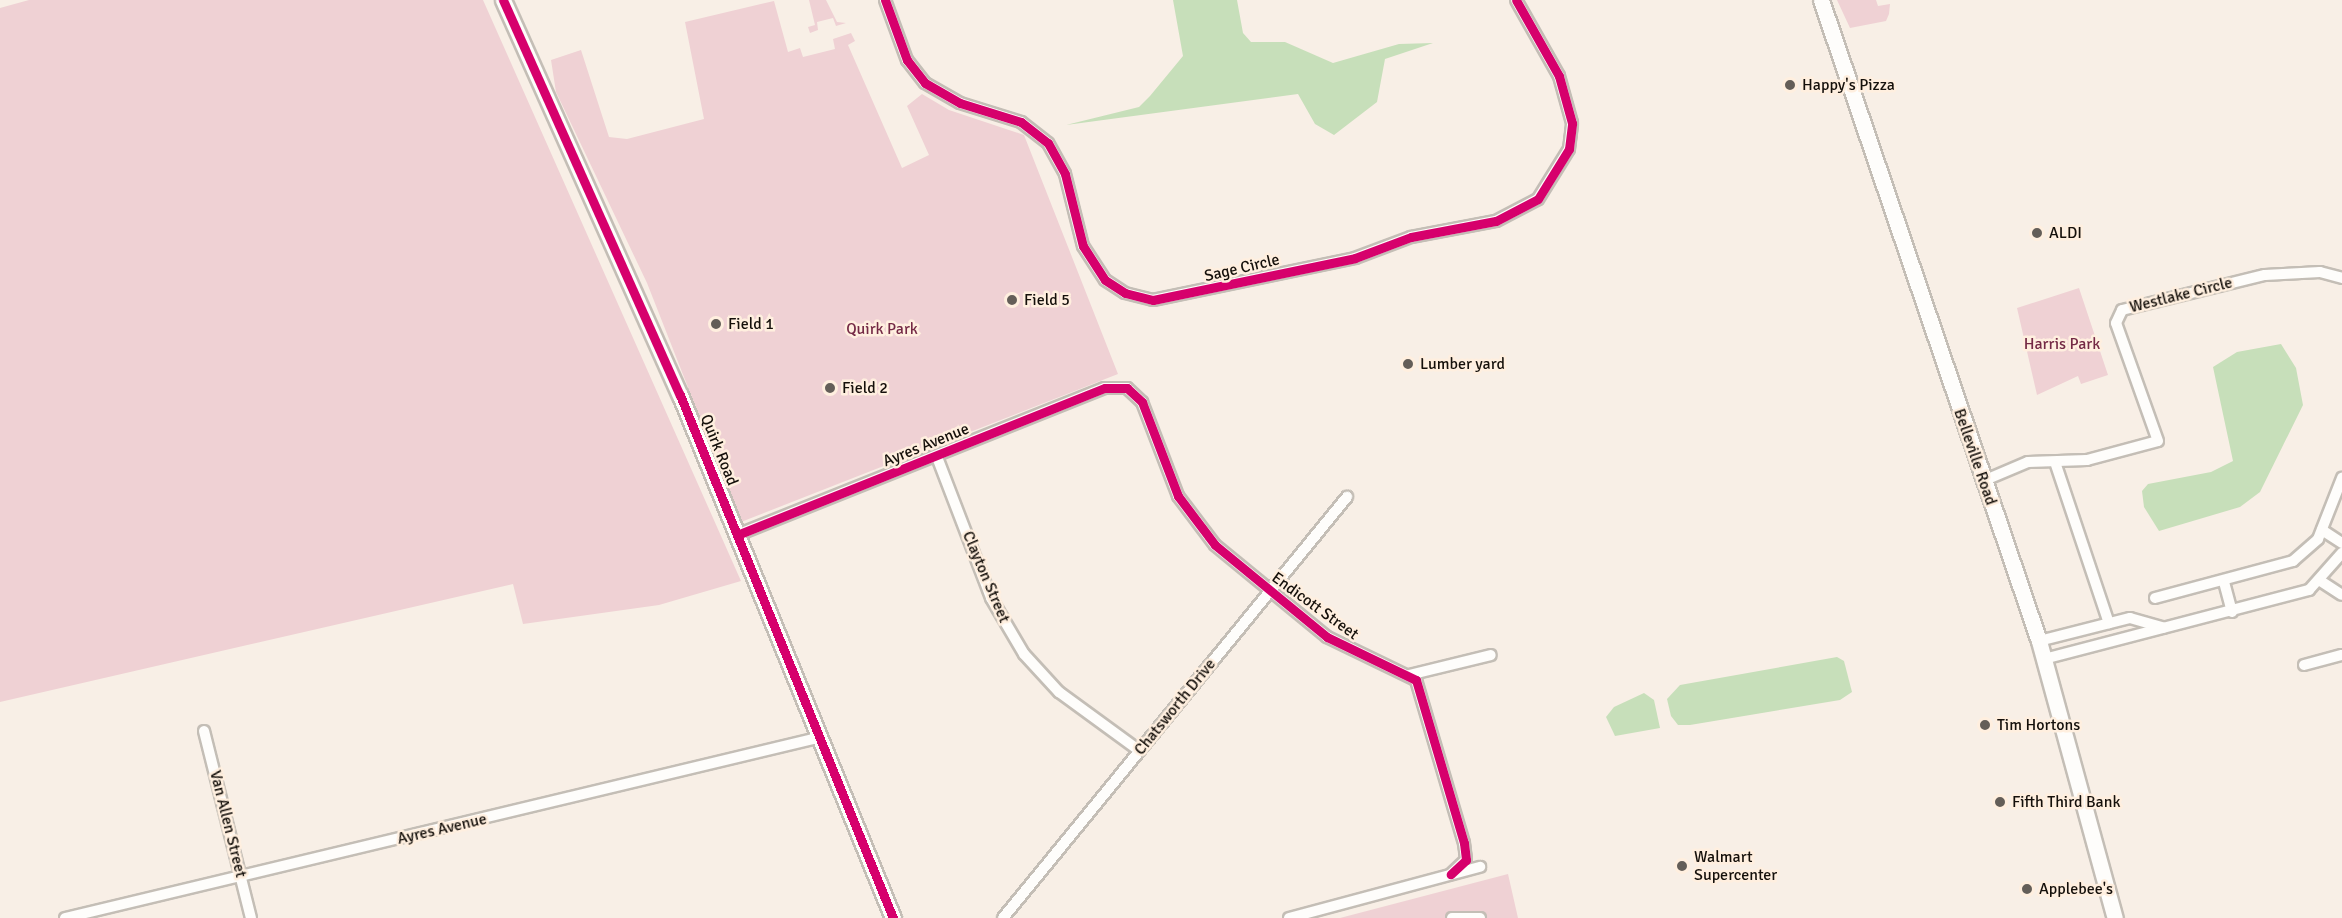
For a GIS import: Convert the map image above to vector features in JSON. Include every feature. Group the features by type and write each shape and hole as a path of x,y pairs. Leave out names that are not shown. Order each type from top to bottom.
{"street":[{"name":"Quirk Road","path":"503,0 737,535 893,918"},
{"name":"Sage Circle","path":"885,0 907,60 925,83 960,103 1021,122 1048,143 1065,174 1083,246 1105,280 1125,293 1153,300 1355,258 1411,237 1496,221 1538,199 1569,149 1572,123 1559,76 1516,0"},
{"name":"Belleville Road","path":"1821,0 2044,659 2115,918"},
{"name":"Westlake Circle","path":"1983,481 2028,462 2055,462 2158,441 2116,323 2122,310 2265,274 2320,272 2342,278"},
{"name":"Ayres Avenue","path":"737,535 1106,388 1127,388"},
{"name":"Endicott Street","path":"1127,388 1142,402 1190,514 1215,545 1269,592 1337,644 1409,675"},
{"name":"Clayton Street","path":"937,457 991,598 1023,654 1059,692 1140,751"},
{"path":"2055,462 2109,623"},
{"path":"2155,598 2224,582 2293,561 2322,530 2342,478"},
{"name":"Chatsworth Drive","path":"1004,918 1347,497"},
{"path":"2322,530 2342,543"},
{"path":"2044,659 2232,612 2309,590 2342,553"},
{"path":"2319,580 2342,595"},
{"path":"2224,582 2232,612"},
{"path":"2038,641 2130,618 2164,628"},
{"path":"1451,874 1466,860 1464,843 1425,696 1409,675 1491,655"},
{"path":"2304,665 2342,655"},
{"name":"Van Allen Street","path":"204,731 251,918"},
{"name":"Ayres Avenue","path":"65,918 818,738"},
{"path":"1289,918 1480,867"},
{"path":"1452,918 1480,918"}],"green space":[{"path":"29,0 483,0 741,581 659,605 523,624 513,584 0,702 0,8"},
{"path":"809,0 826,0 837,22 846,23 836,26 833,18 817,22 818,30 810,33 808,27 815,25"},
{"path":"1837,0 1876,0 1878,6 1890,4 1889,14 1886,21 1850,28"},
{"name":"Quirk Park","path":"774,1 788,52 800,48 803,57 835,49 833,39 851,33 855,41 848,45 902,168 929,155 907,106 922,94 949,110 1024,135 1118,374 741,522 647,283 556,92 551,60 581,50 609,137 627,139 704,119 685,22"},
{"name":"Harris Park","path":"2079,288 2108,375 2081,384 2078,376 2037,395 2017,308"},
{"path":"1508,874 1518,918 1340,918"}],"shaded area":[{"path":"1173,0 1237,0 1243,33 1251,42 1285,42 1333,63 1399,44 1433,43 1385,59 1377,102 1334,135 1315,124 1298,94 1066,125 1139,107 1150,96 1183,56"},
{"path":"2281,344 2296,368 2303,405 2260,492 2240,507 2159,531 2144,507 2142,491 2148,484 2211,472 2233,461 2213,367 2237,352"},
{"path":"1837,657 1844,661 1852,692 1840,700 1690,725 1678,725 1671,716 1667,699 1680,685"},
{"path":"1644,693 1654,700 1660,728 1615,736 1606,717 1614,707"}],"cycle path":[{"path":"503,0 680,395 893,918"},
{"path":"885,0 907,60 925,83 960,103 1021,122 1048,143 1065,174 1083,246 1105,280 1125,293 1153,300 1355,258 1411,237 1496,221 1538,199 1569,149 1572,123 1559,76 1516,0"},
{"path":"737,535 1105,388 1127,388 1142,402 1178,496 1215,545 1327,637 1416,680 1464,843 1466,860 1451,874"}],"place":[{"name":"Happy's Pizza","path":"1790,85"},
{"name":"ALDI","path":"2037,233"},
{"name":"Field 5","path":"1012,300"},
{"name":"Field 1","path":"716,324"},
{"name":"Lumber yard","path":"1408,364"},
{"name":"Field 2","path":"830,388"},
{"name":"Tim Hortons","path":"1985,725"},
{"name":"Fifth Third Bank","path":"2000,802"},
{"name":"Walmart Supercenter","path":"1682,866"},
{"name":"Applebee's","path":"2027,889"}]}
